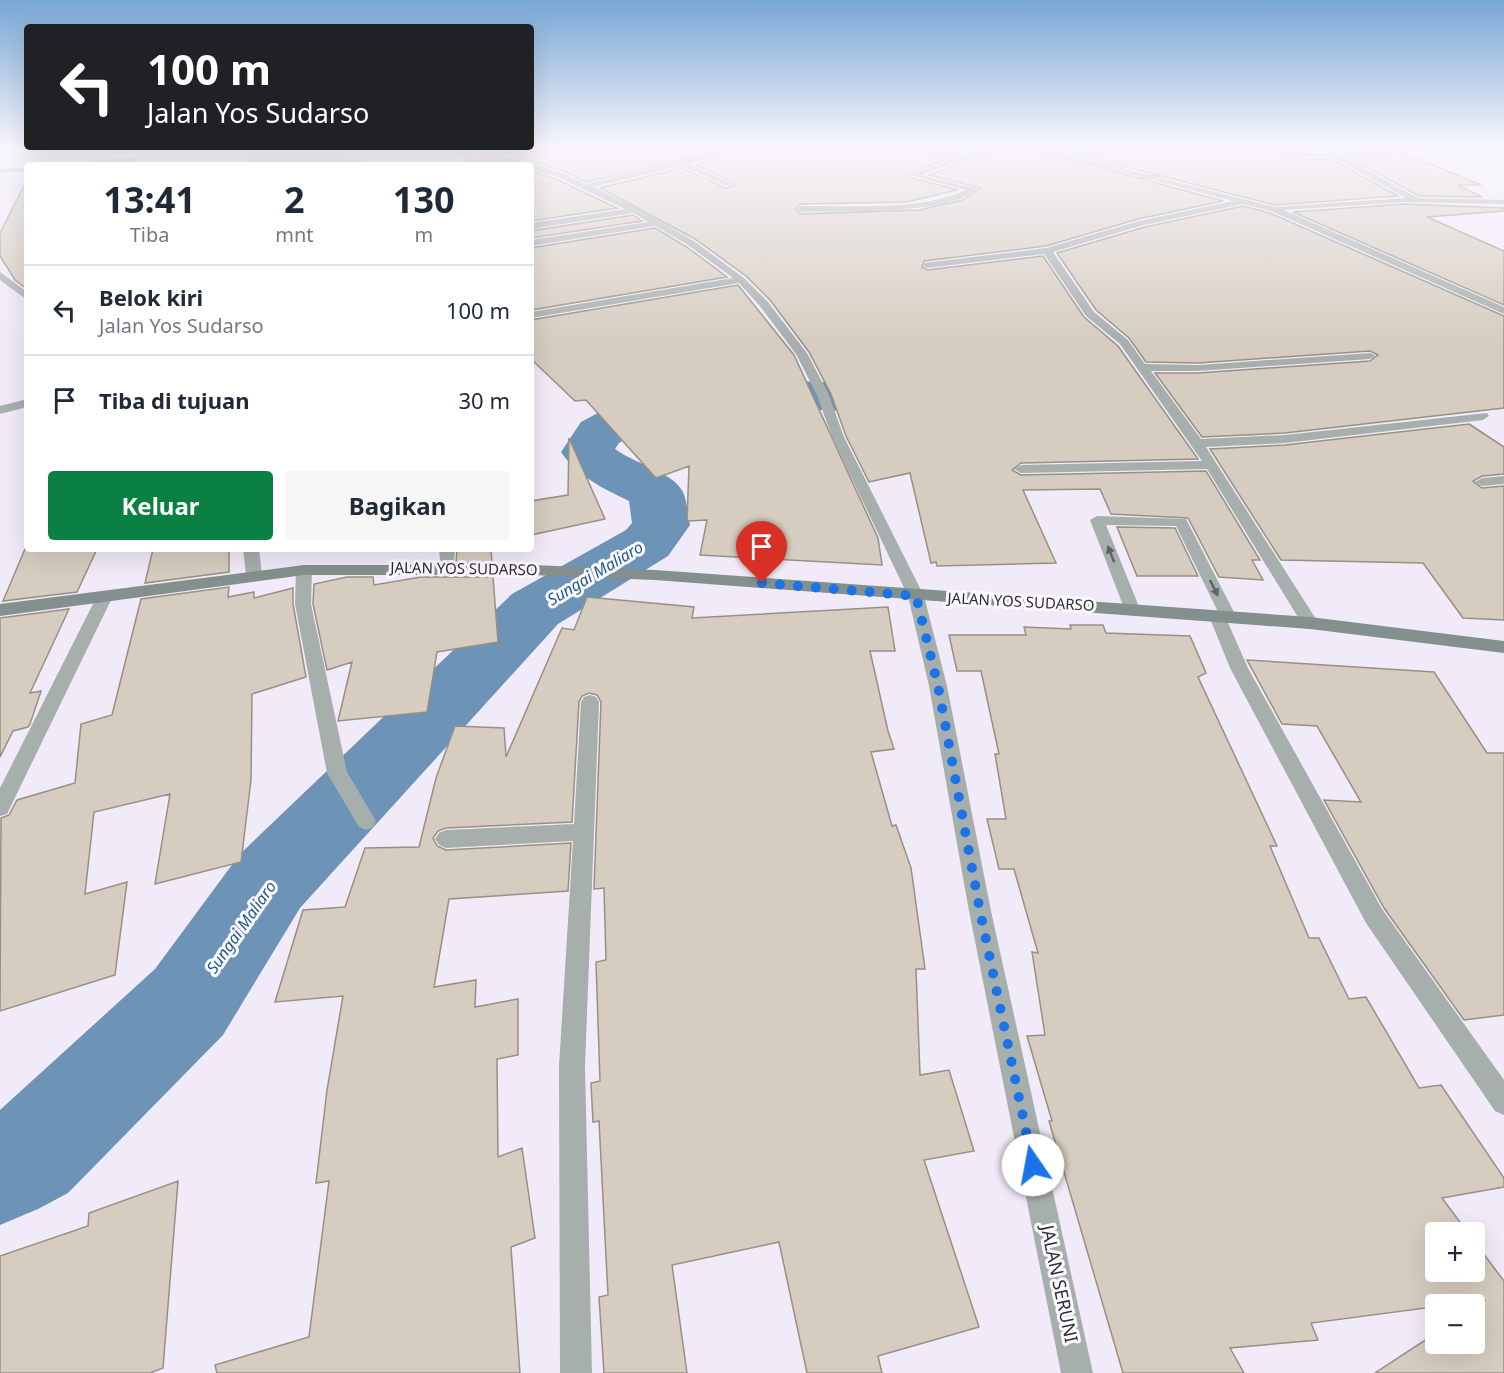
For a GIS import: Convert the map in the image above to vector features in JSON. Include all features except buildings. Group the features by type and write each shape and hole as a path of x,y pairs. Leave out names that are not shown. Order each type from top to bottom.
{"street":[{"path":"534,226 620,212"},
{"name":"JALAN SERUNI","path":"637,212 691,243 741,280 782,325 801,353 825,401 852,466 916,596 938,686 980,911 1077,1373"},
{"path":"927,265 1047,251 1060,245 1142,223 1193,212"},
{"path":"1281,212 1504,311"},
{"path":"534,243 658,223"},
{"path":"1047,251 1090,314 1124,342 1197,443 1310,623"},
{"path":"0,275 24,295"},
{"path":"534,314 741,280"},
{"path":"1142,367 1198,368 1370,356"},
{"path":"0,410 24,404"},
{"path":"1197,443 1285,439 1484,416"},
{"path":"1021,469 1211,465"},
{"path":"1504,470 1483,477 1504,480"},
{"path":"1132,609 1097,520 1181,522 1223,616 1239,668 1374,916 1504,1102"},
{"path":"251,552 254,575"},
{"path":"447,552 447,568"},
{"name":"JALAN YOS SUDARSO","path":"0,610 304,570 447,568 532,570 655,575 916,596 1223,616 1310,623 1504,647"},
{"path":"304,570 303,604 337,773 366,821"},
{"path":"0,808 105,596"},
{"path":"576,1373 572,1066 590,702"},
{"path":"446,839 583,832"}],"waterway":[{"name":"Sungai Maliaro","path":"0,1171 30,1155 189,1002 270,881 535,609 647,543 661,525 656,493 606,468 587,452 599,433 626,417 728,392 867,398 915,389"}],"route":[{"path":"762,583 916,596 938,686 980,911 1033,1165"}]}
